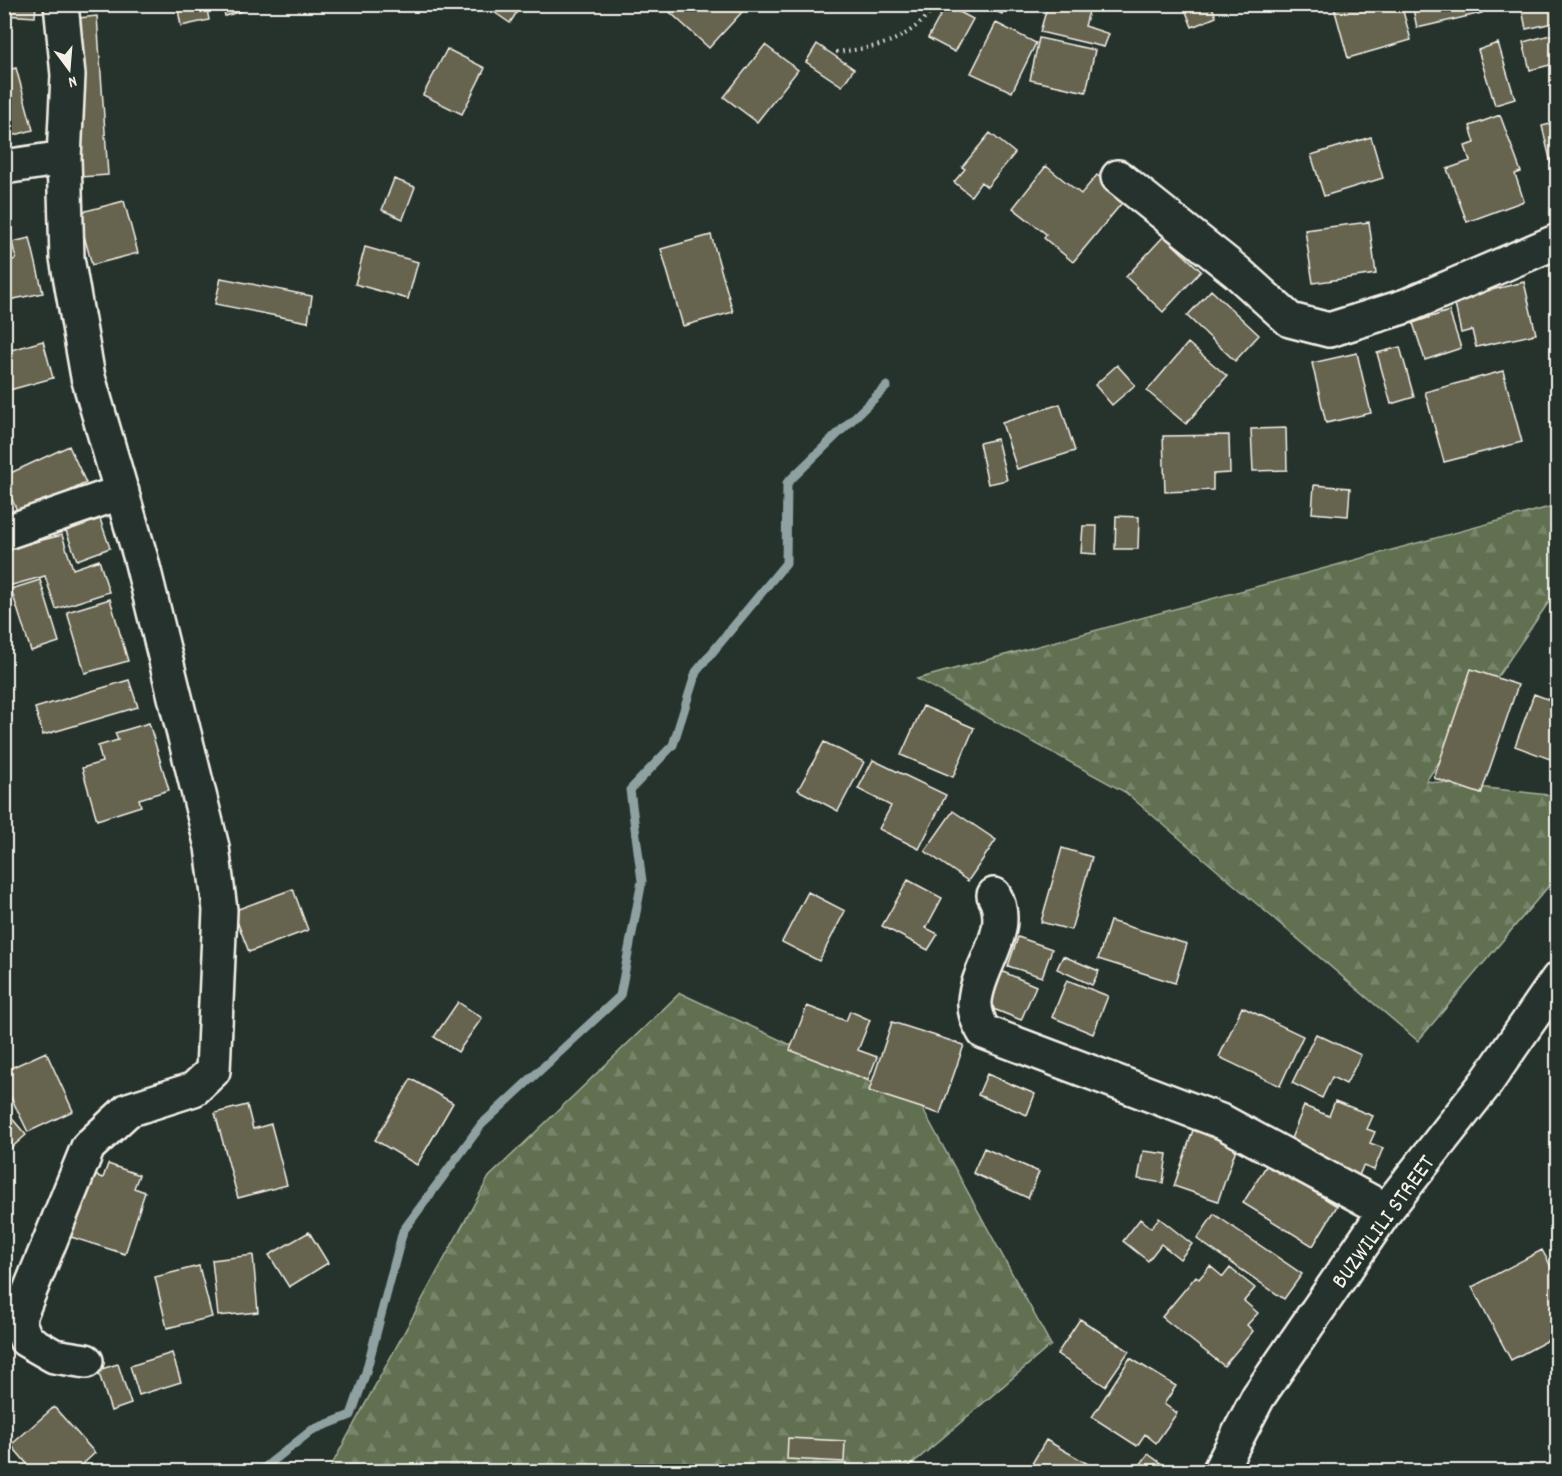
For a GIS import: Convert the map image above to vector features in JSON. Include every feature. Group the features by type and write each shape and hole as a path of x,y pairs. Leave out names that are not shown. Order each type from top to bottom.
{"street":[{"path":"61,4 68,75 64,158 67,258 82,345 88,377 122,492 212,847 220,910 213,1071 194,1089 128,1110 88,1147 18,1320 26,1340 54,1356 86,1361"},
{"path":"4,167 64,158"},
{"path":"1118,177 1237,272 1290,320 1329,330 1406,306 1557,241"},
{"path":"4,533 122,492"},
{"path":"994,895 1002,919 975,1001 977,1019 984,1032 1223,1122 1386,1210"},
{"name":"BUZWILILI STREET","path":"1219,1472 1258,1397 1386,1210 1486,1083 1557,979"}],"path":[{"path":"836,52 864,49 906,36 939,4"}],"green space":[{"path":"1557,505 1557,590 1426,781 1557,796 1557,876 1418,1041 1125,792 917,679"},
{"path":"680,993 921,1106 1051,1345 904,1471 328,1472 489,1177"}],"building":[{"path":"4,4 36,4 35,17 4,15"},
{"path":"177,4 206,4 209,20 181,26"},
{"path":"222,4 240,4 242,11 225,16"},
{"path":"494,4 522,4 510,23 491,10"},
{"path":"661,4 734,4 742,12 709,48"},
{"path":"981,4 1006,4 1002,14"},
{"path":"1048,4 1091,4 1085,26 1109,34 1104,47 1040,32"},
{"path":"1183,4 1211,4 1216,17 1192,27"},
{"path":"1333,4 1401,4 1411,40 1348,58"},
{"path":"1412,4 1480,4 1482,13 1417,28"},
{"path":"1521,4 1558,4 1558,22 1526,29"},
{"path":"946,5 973,19 955,52 928,38"},
{"path":"97,16 108,175 80,177 69,19"},
{"path":"996,23 1036,43 1012,92 971,73"},
{"path":"1558,33 1558,63 1530,70 1523,42"},
{"path":"1039,38 1095,50 1086,92 1030,80"},
{"path":"1498,43 1515,99 1495,105 1478,50"},
{"path":"817,44 854,69 842,86 806,62"},
{"path":"765,45 798,70 757,122 724,97"},
{"path":"447,49 485,68 462,114 423,95"},
{"path":"16,68 33,130 4,138 4,71"},
{"path":"1500,115 1521,172 1515,174 1524,201 1467,222 1447,169 1470,161 1465,146 1475,143 1470,126"},
{"path":"1558,122 1558,161 1551,163 1542,126"},
{"path":"990,133 1015,153 987,187 981,182 971,196 954,182 965,169 962,167"},
{"path":"1371,137 1383,178 1324,196 1311,155"},
{"path":"1046,166 1081,194 1097,175 1126,198 1073,262 1044,238 1046,234 1013,208"},
{"path":"394,179 415,187 403,219 382,210"},
{"path":"124,201 138,253 92,265 78,213"},
{"path":"1369,222 1376,274 1313,283 1305,230"},
{"path":"711,235 733,312 683,326 661,249"},
{"path":"1164,236 1201,271 1163,312 1126,277"},
{"path":"30,238 43,293 4,301 4,262 16,259 12,242"},
{"path":"365,247 418,262 408,299 355,284"},
{"path":"221,278 312,296 308,322 215,304"},
{"path":"1524,282 1536,334 1476,347 1472,330 1461,333 1454,299"},
{"path":"1211,290 1259,335 1235,361 1187,316"},
{"path":"1449,311 1461,348 1425,360 1413,323"},
{"path":"43,341 53,378 6,391 4,352"},
{"path":"1188,343 1227,376 1186,424 1147,391"},
{"path":"1400,347 1414,397 1391,404 1377,353"},
{"path":"1357,353 1371,413 1326,423 1312,363"},
{"path":"1117,365 1135,385 1112,405 1095,385"},
{"path":"1503,371 1522,442 1444,462 1425,392"},
{"path":"1060,404 1075,451 1017,469 1002,423"},
{"path":"1286,428 1287,470 1253,471 1251,429"},
{"path":"1229,435 1230,473 1213,474 1213,490 1165,492 1163,436"},
{"path":"997,439 1007,480 988,484 979,443"},
{"path":"69,446 86,483 69,491 75,505 21,519 4,482 4,476"},
{"path":"1314,485 1350,488 1348,516 1312,513"},
{"path":"1116,516 1139,517 1138,549 1115,549"},
{"path":"100,519 110,548 77,560 66,531"},
{"path":"1083,526 1097,526 1096,554 1081,553"},
{"path":"62,535 73,569 99,560 109,592 56,609 45,576 5,587 4,550"},
{"path":"40,580 59,642 31,651 11,589"},
{"path":"110,599 128,661 85,673 67,612"},
{"path":"1471,669 1518,685 1481,794 1434,778"},
{"path":"129,680 138,707 43,735 35,708"},
{"path":"1534,694 1558,703 1558,762 1515,746"},
{"path":"923,706 974,728 953,777 901,755"},
{"path":"149,723 169,790 139,799 141,806 97,820 82,768 102,762 98,746 118,740 115,733"},
{"path":"824,742 864,762 838,811 798,790"},
{"path":"873,760 946,795 919,849 879,829 891,806 858,789"},
{"path":"953,811 996,840 968,881 925,851"},
{"path":"1062,848 1092,857 1071,930 1041,922"},
{"path":"908,880 942,898 926,928 938,934 928,950 882,926"},
{"path":"293,889 308,930 249,952 233,911"},
{"path":"808,892 845,911 819,961 782,942"},
{"path":"1110,921 1187,944 1175,983 1098,959"},
{"path":"1018,937 1052,949 1042,977 1008,966"},
{"path":"1063,956 1099,971 1092,985 1057,969"},
{"path":"1001,971 1036,986 1021,1020 986,1006"},
{"path":"1067,980 1108,996 1093,1034 1052,1017"},
{"path":"458,1002 482,1018 458,1052 434,1037"},
{"path":"807,1006 846,1021 850,1011 870,1020 858,1050 877,1057 868,1080 790,1050"},
{"path":"1242,1007 1303,1036 1280,1086 1219,1057"},
{"path":"892,1022 964,1045 940,1114 869,1091"},
{"path":"1316,1034 1361,1055 1346,1084 1332,1077 1322,1098 1292,1083"},
{"path":"46,1052 73,1111 28,1132 4,1083 4,1071"},
{"path":"987,1074 1035,1094 1027,1115 978,1095"},
{"path":"411,1079 453,1103 417,1165 375,1140"},
{"path":"1335,1101 1373,1116 1367,1129 1375,1132 1370,1143 1383,1148 1374,1170 1363,1166 1358,1178 1288,1146 1304,1106 1329,1116"},
{"path":"247,1105 253,1129 271,1124 287,1185 238,1198 215,1113"},
{"path":"4,1109 26,1135 4,1154"},
{"path":"1194,1127 1238,1143 1218,1201 1174,1186"},
{"path":"984,1148 1039,1172 1028,1198 973,1173"},
{"path":"1143,1151 1167,1154 1163,1183 1138,1179"},
{"path":"1268,1163 1337,1206 1313,1246 1243,1203"},
{"path":"108,1164 139,1175 134,1188 145,1192 125,1254 71,1237 91,1174 103,1178"},
{"path":"1214,1214 1302,1274 1284,1299 1197,1239"},
{"path":"1159,1218 1192,1244 1180,1259 1161,1244 1148,1261 1123,1241 1140,1219 1151,1228"},
{"path":"309,1232 328,1263 289,1287 269,1255"},
{"path":"1542,1250 1558,1279 1558,1335 1511,1360 1472,1287"},
{"path":"253,1255 258,1312 218,1316 212,1260"},
{"path":"199,1266 212,1317 167,1328 155,1277"},
{"path":"1210,1266 1223,1277 1230,1268 1255,1288 1244,1301 1258,1313 1247,1325 1253,1331 1224,1366 1162,1317 1196,1276 1199,1279"},
{"path":"1080,1319 1129,1351 1105,1386 1057,1354"},
{"path":"172,1353 181,1382 139,1395 130,1366"},
{"path":"1130,1358 1176,1386 1164,1404 1177,1413 1156,1443 1145,1434 1137,1446 1092,1417"},
{"path":"118,1364 131,1404 111,1411 98,1370"},
{"path":"54,1407 95,1453 74,1472 34,1472 11,1445"},
{"path":"788,1438 845,1441 844,1462 787,1459"},
{"path":"1046,1440 1088,1464 1083,1472 1027,1472"},
{"path":"1148,1454 1169,1469 1167,1472 1135,1472"}],"waterway":[{"path":"259,1472 312,1430 351,1415 366,1372 403,1231 481,1125 620,996 642,881 630,790 673,745 696,672 786,563 787,483 887,386"}]}
